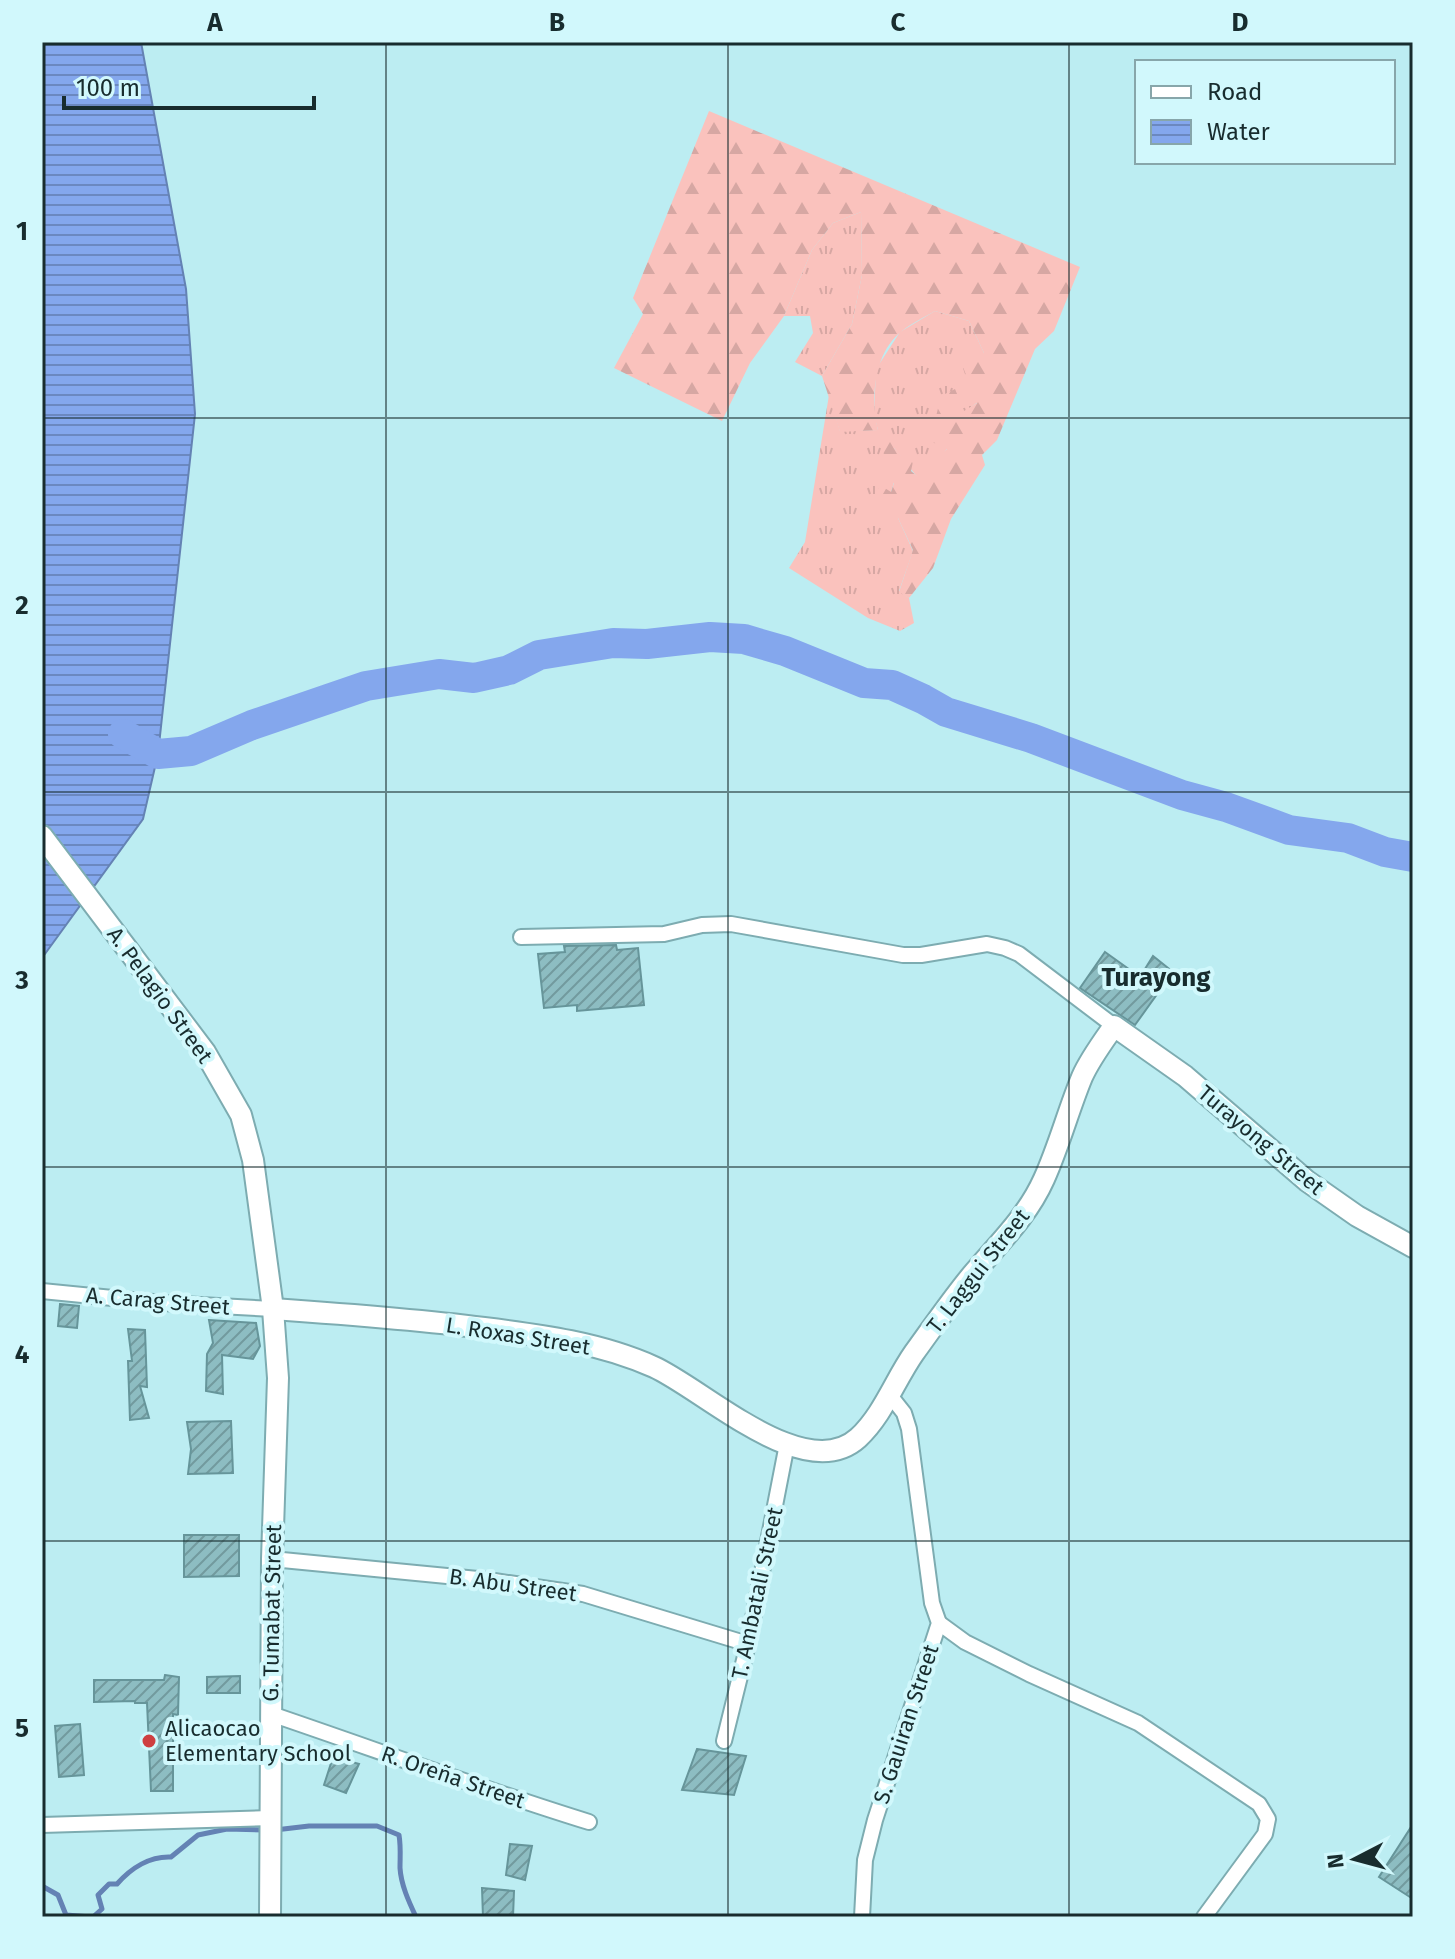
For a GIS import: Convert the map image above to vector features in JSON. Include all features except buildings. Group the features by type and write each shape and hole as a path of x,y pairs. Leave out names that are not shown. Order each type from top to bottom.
{"street":[{"name":"A. Pelagio Street","path":"42,836 205,1052 241,1115 253,1160 273,1309"},
{"path":"521,937 664,934 702,925 731,924 903,955 987,944 1019,954 1114,1026"},
{"name":"Turayong Street","path":"1114,1026 1185,1076 1307,1181 1357,1216 1413,1247"},
{"name":"T. Laggui Street","path":"787,1444 826,1452 856,1440 870,1424 914,1353 971,1275 1003,1242 1035,1195 1066,1127 1083,1075 1114,1026"},
{"name":"A. Carag Street","path":"42,1291 163,1303 273,1309"},
{"name":"L. Roxas Street","path":"273,1309 397,1317 549,1337 585,1345 654,1367 787,1444"},
{"name":"G. Tumabat Street","path":"270,1917 272,1559 278,1378 273,1309"},
{"name":"S. Gauiran Street","path":"862,1917 865,1860 875,1820 939,1623 932,1603 909,1429 904,1413 889,1394"},
{"name":"T. Ambatali Street","path":"724,1741 748,1644 787,1444"},
{"name":"B. Abu Street","path":"272,1559 488,1580 583,1594 748,1644"},
{"path":"939,1623 965,1642 1138,1723 1259,1804 1268,1819 1265,1834 1204,1917"},
{"name":"R. Oreña Street","path":"271,1714 487,1791 589,1822"},
{"path":"42,1825 271,1819"}],"green space":[{"path":"709,111 1080,267 1054,331 1035,349 997,440 982,455 985,465 951,519 933,568 909,598 899,592 913,550 898,518 889,516 874,498 880,485 891,492 894,483 874,468 884,455 880,439 888,435 902,457 907,448 915,452 911,471 918,477 947,449 930,441 941,396 955,389 964,411 977,403 963,367 984,353 969,321 935,311 902,331 885,351 876,377 874,404 878,430 840,432 822,376 852,324 862,275 861,212 833,223 812,250 784,316 750,363 722,421 614,368 643,314 633,298"},
{"path":"861,212 862,275 852,324 822,376 795,362 813,333 810,316 784,316 812,250 833,223"},
{"path":"935,311 969,321 984,353 978,402 966,413 940,458 918,478 894,448 891,492 898,518 913,551 899,591 909,598 914,623 900,631 868,618 789,568 805,542 829,395 840,431 878,430 874,415 876,369 900,332"}],"water":[{"path":"42,42 141,42 186,289 195,414 158,754 143,819 42,958"}],"waterway":[{"path":"123,734 158,754 191,751 252,725 366,686 439,674 474,678 509,670 539,655 613,643 647,644 710,637 744,639 785,651 864,683 892,685 946,712 1031,738 1182,795 1289,830 1348,838 1385,852 1413,857"},
{"path":"275,1830 309,1826 377,1826 399,1835 402,1881 416,1917"},
{"path":"93,1917 102,1909 98,1895 109,1884 117,1884 148,1861 171,1857 198,1835 227,1829 265,1830"},
{"path":"42,1886 58,1895 66,1915 91,1917"}],"place":[{"name":"Alicaocao Elementary School","path":"149,1741"}],"district":[{"name":"Turayong","path":"1156,977"}]}
